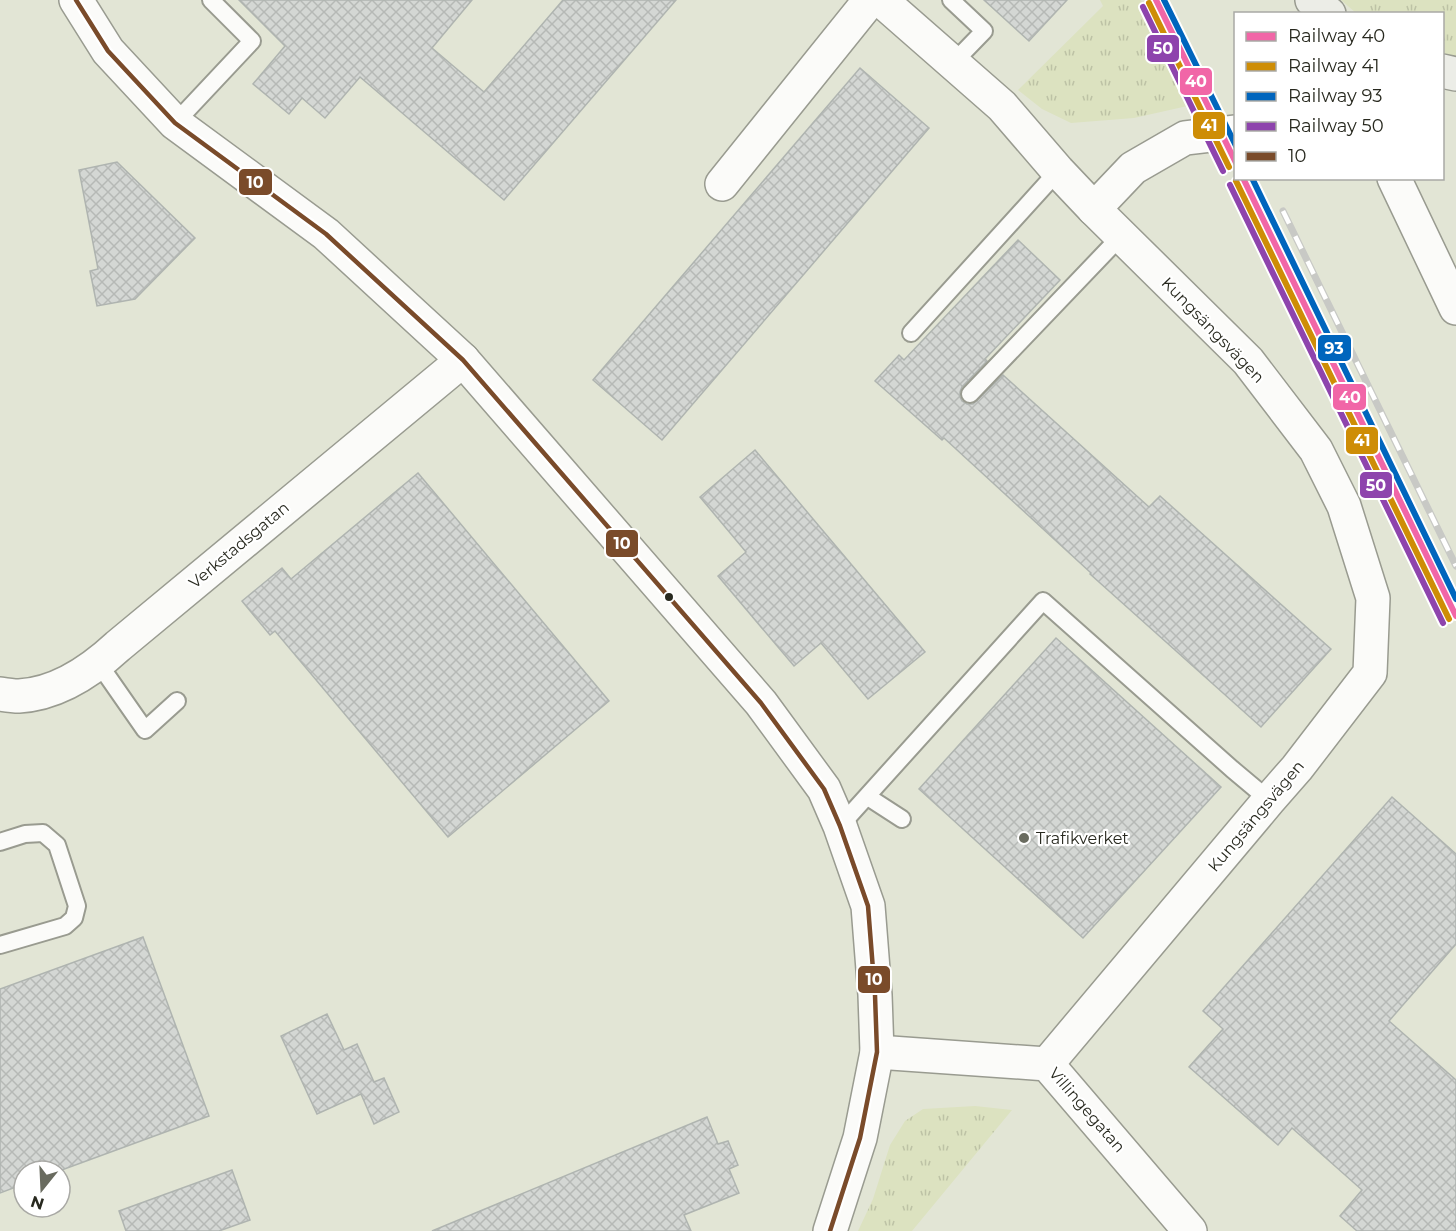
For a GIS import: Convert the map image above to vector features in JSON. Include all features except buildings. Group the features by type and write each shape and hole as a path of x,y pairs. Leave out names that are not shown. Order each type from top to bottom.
{"main road":[{"path":"1312,0 1327,12"}],"street":[{"path":"76,0 108,51 175,123 326,234 463,360 761,703 824,789 840,826 867,906 875,995 877,1052 860,1138 830,1231"},
{"path":"722,184 870,0"},
{"name":"Kungsängsvägen","path":"882,0 1002,106 1094,209 1248,361 1316,450 1344,506 1373,598 1370,673 1297,768 1047,1064"},
{"path":"1094,209 1133,168 1185,138 1234,132"},
{"path":"1395,180 1456,308"},
{"name":"Verkstadsgatan","path":"0,694 18,696 43,692 72,680 99,664 117,646 463,360"},
{"name":"Villingegatan","path":"877,1052 1047,1064 1190,1231"}],"lane":[{"path":"175,123 252,41 211,0"},
{"path":"951,0 984,31 953,63"},
{"path":"911,333 1058,171"},
{"path":"970,393 1121,236"},
{"path":"840,826 1043,601 1269,800"},
{"path":"99,664 145,730 177,701"},
{"path":"868,797 902,819"},
{"path":"0,842 25,834 43,833 57,845 77,906 74,918 65,926 0,945"}],"green space":[{"path":"1100,0 1141,0 1192,105 1134,118 1071,123 1042,109 1018,90 1103,6"},
{"path":"1341,0 1456,0 1456,57 1444,54 1444,12 1355,12"},
{"path":"975,1106 1012,1110 912,1231 858,1231 873,1199 890,1145 905,1121 923,1109"}],"railway":[{"path":"1283,211 1456,566"}],"rail line":[{"name":"40","path":"1156,0 1234,159"},
{"name":"93","path":"1164,0 1234,142"},
{"name":"41","path":"1149,3 1229,167"},
{"name":"50","path":"1143,7 1223,171"},
{"name":"40","path":"1244,180 1456,616"},
{"name":"93","path":"1253,180 1456,599"},
{"name":"41","path":"1236,181 1449,619"},
{"name":"50","path":"1230,185 1443,623"}],"transit line":[{"name":"10","path":"76,0 108,51 175,123 326,234 463,360 761,703 824,789 840,826 868,906 877,1052 860,1138 830,1231"}],"place":[{"name":"Trafikverket","path":"1024,838"}]}
